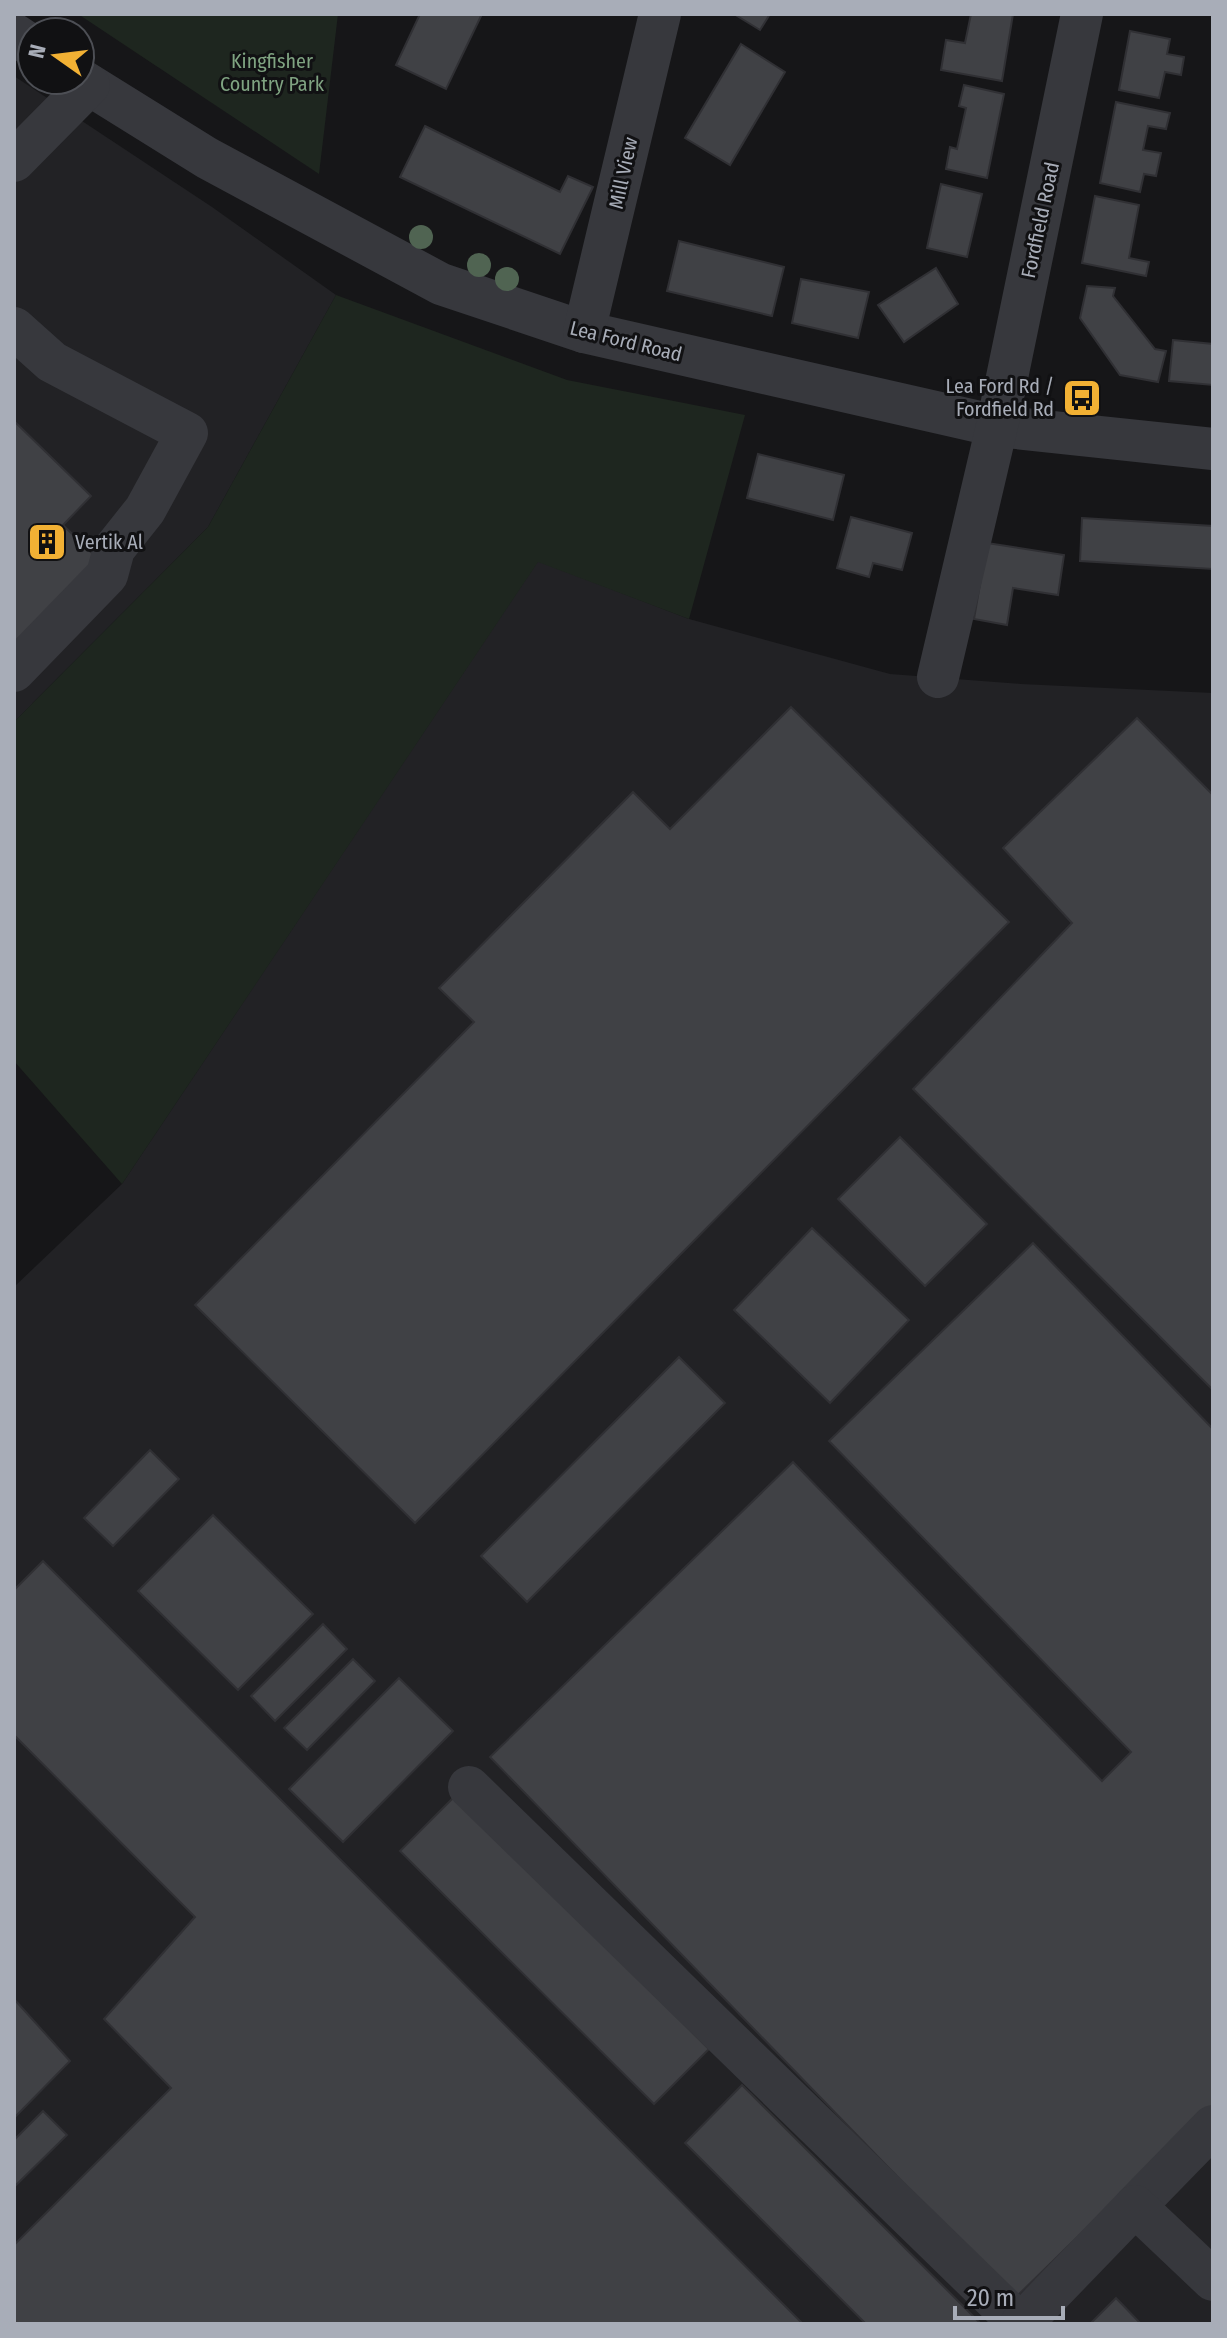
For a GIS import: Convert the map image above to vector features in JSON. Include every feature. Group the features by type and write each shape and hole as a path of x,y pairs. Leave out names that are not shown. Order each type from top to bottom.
{"street":[{"name":"Mill View","path":"584,332 660,14"},
{"name":"Fordfield Road","path":"938,677 997,426 1082,14"},
{"name":"Lea Ford Road","path":"96,89 207,158 441,284 584,332 997,426 1213,449"},
{"name":"Lea Ford Road","path":"14,161 72,96"},
{"path":"14,328 52,362 187,433 145,510 114,549 107,575 14,671"},
{"path":"469,1787 1021,2324 1213,2126"},
{"path":"1135,2206 1213,2280"}],"shaded area":[{"path":"14,76 16,96 44,96 212,207 336,295 208,527 14,722"},
{"path":"538,561 689,619 890,674 1213,693 1213,2324 14,2324 14,1287 122,1184"}],"green space":[{"name":"Kingfisher Country Park","path":"78,14 338,14 319,174 96,26 96,16"},
{"path":"336,295 567,380 745,415 689,619 538,562 122,1184 14,1061 14,722 208,527"}],"building":[{"path":"420,14 482,14 446,89 396,65"},
{"path":"734,14 770,14 760,30"},
{"path":"971,14 1013,14 1002,81 941,70 946,40 965,43"},
{"path":"1130,31 1170,39 1167,54 1184,57 1181,75 1165,72 1159,98 1119,90"},
{"path":"741,44 785,72 730,165 685,138"},
{"path":"964,85 1004,94 987,178 946,169 950,147 957,149 966,108 959,106"},
{"path":"1116,102 1170,113 1166,129 1148,126 1143,150 1161,153 1156,176 1144,174 1140,192 1100,183"},
{"path":"425,126 560,192 568,176 593,187 560,254 400,177"},
{"path":"941,184 982,194 967,257 927,248"},
{"path":"1095,196 1139,205 1129,258 1149,262 1146,276 1082,263"},
{"path":"679,241 784,267 772,316 667,291"},
{"path":"936,268 958,304 904,342 878,305"},
{"path":"801,279 869,292 858,338 792,323"},
{"path":"1087,286 1115,288 1113,296 1155,349 1166,351 1158,382 1120,375 1080,318"},
{"path":"1173,340 1213,344 1213,385 1169,381"},
{"name":"Vertik Al","path":"14,421 91,496 63,525 98,559 14,647"},
{"path":"758,454 844,475 833,520 747,498"},
{"path":"851,517 912,533 902,570 873,563 869,577 837,568"},
{"path":"1082,518 1213,526 1213,569 1080,561"},
{"path":"987,543 1064,555 1058,595 1013,588 1007,625 974,619"},
{"path":"791,707 1009,922 415,1523 195,1305 474,1022 439,988 633,792 670,829"},
{"path":"1137,718 1213,795 1213,1390 913,1089 1072,923 1003,848"},
{"path":"900,1137 987,1224 925,1286 838,1199"},
{"path":"812,1228 909,1320 830,1403 734,1310"},
{"path":"1033,1243 1213,1429 1213,2105 1015,2298 490,1757 793,1462 1102,1781 1131,1752 829,1441"},
{"path":"679,1357 725,1403 527,1602 481,1556"},
{"path":"150,1450 179,1479 113,1546 84,1518"},
{"path":"213,1515 313,1614 238,1690 138,1591"},
{"path":"43,1561 803,2324 14,2324 14,2245 171,2088 104,2019 195,1917 14,1735 14,1590"},
{"path":"323,1624 347,1649 275,1721 251,1696"},
{"path":"353,1659 375,1681 307,1750 284,1728"},
{"path":"399,1678 453,1731 343,1842 289,1789"},
{"path":"455,1796 709,2049 654,2104 400,1851"},
{"path":"14,1999 70,2061 14,2118"},
{"path":"742,2085 981,2324 866,2324 685,2143"},
{"path":"43,2111 67,2135 14,2187 14,2140"},
{"path":"1116,2298 1141,2324 1090,2324"}],"place":[{"name":"Lea Ford Rd / Fordfield Rd","path":"1082,398"},
{"name":"Vertik Al","path":"47,542"}]}
